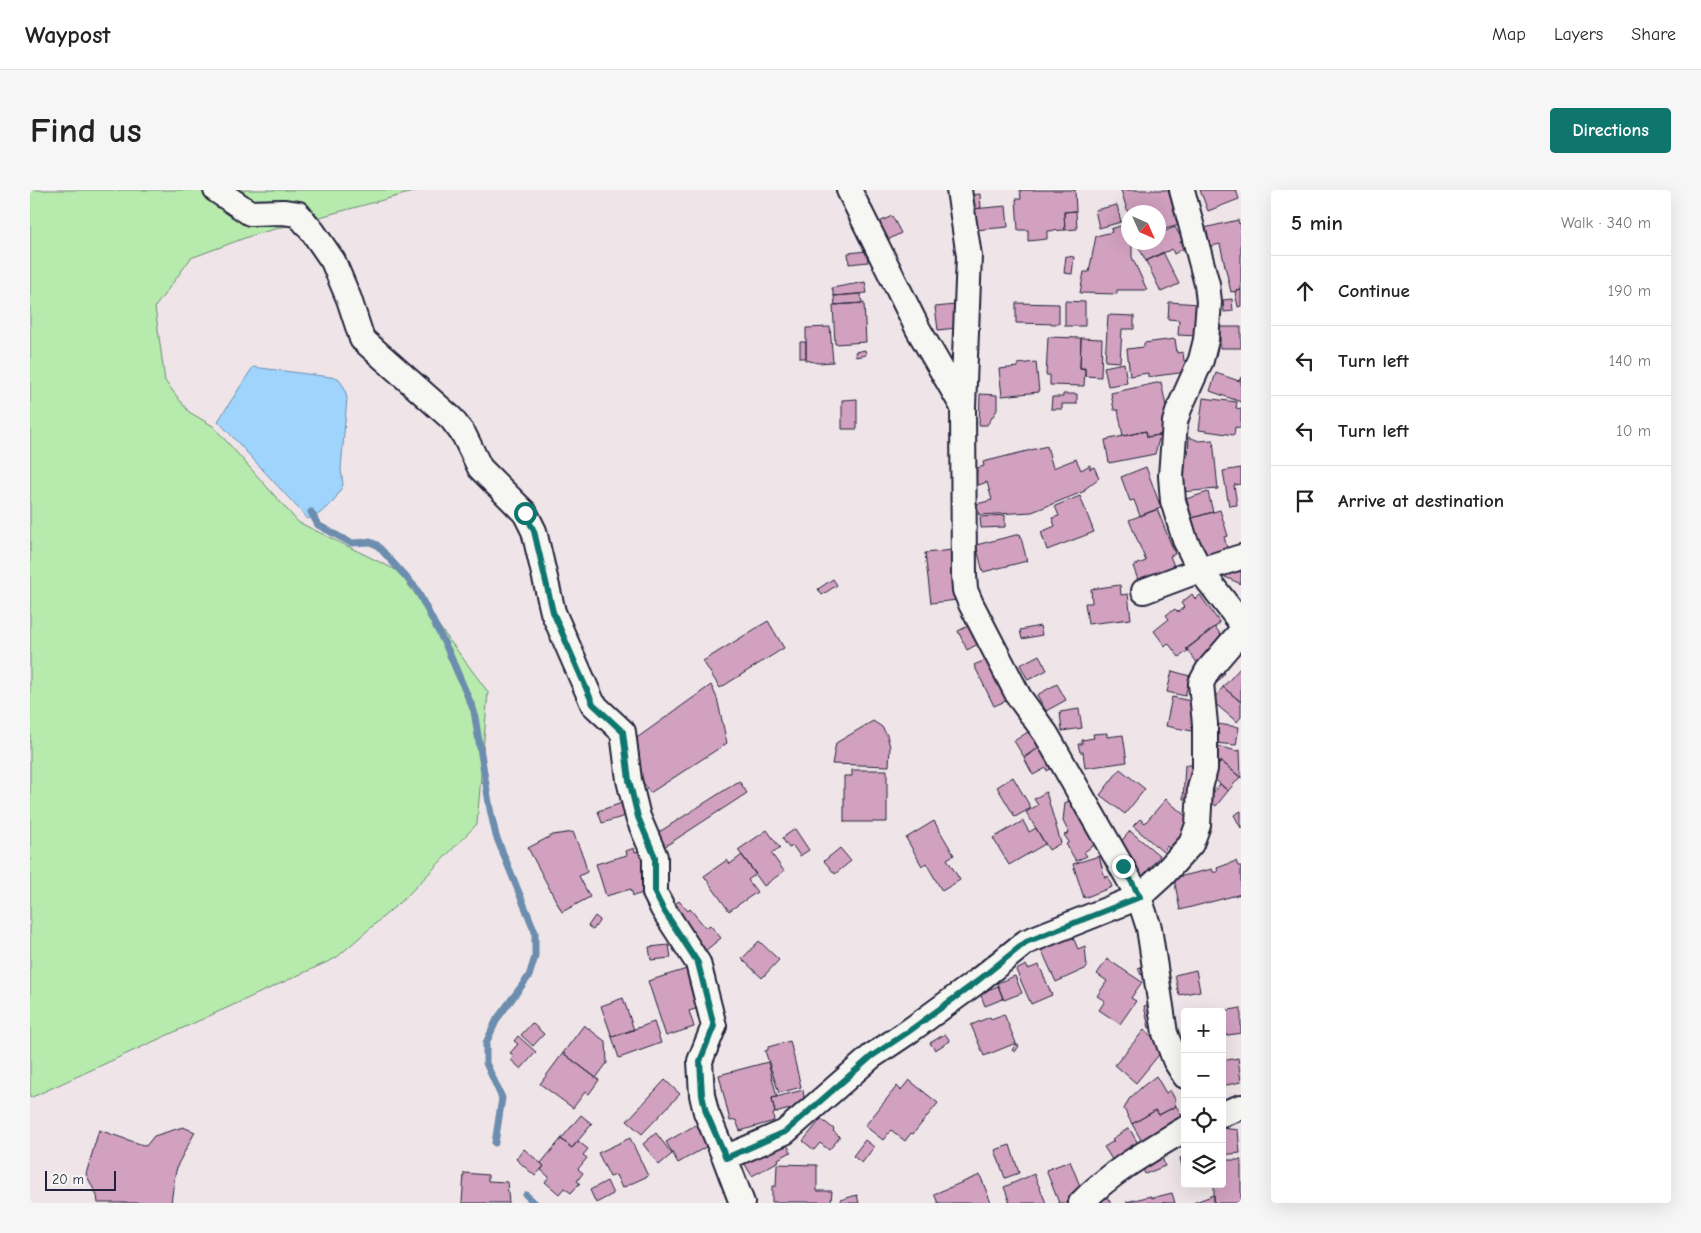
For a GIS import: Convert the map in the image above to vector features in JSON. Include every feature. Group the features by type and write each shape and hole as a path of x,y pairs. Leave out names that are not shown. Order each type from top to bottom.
{"street":[{"path":"216,190 250,213 282,212 298,214 313,232 333,262 349,299 362,339 451,418 464,436 480,468 525,513 534,531 553,612 593,704 623,732 629,780 638,817 655,857 655,893 663,909 698,963 714,1026 700,1061 702,1095 706,1112 726,1158 742,1203"},
{"path":"849,190 918,329 963,407"},
{"path":"959,190 969,256 963,407 964,575 968,597 1019,697 1046,734 1140,897 1149,928 1165,1033 1175,1060 1181,1070"},
{"path":"726,1158 785,1132 872,1056 975,983 1026,942 1140,897 1191,844 1198,825 1200,788 1205,770 1205,724 1201,684 1208,670 1240,632 1200,570 1185,540 1173,501 1171,476 1176,422 1179,409 1201,360 1206,340 1209,302 1207,284 1182,190"},
{"path":"1144,591 1200,570 1241,558"},
{"path":"1226,1113 1241,1107"},
{"path":"1226,1119 1241,1122"},
{"path":"1081,1203 1097,1186 1126,1165 1181,1131"}],"green space":[{"path":"30,190 420,190 253,235 191,258 155,307 165,381 189,412 213,426 298,522 398,571 488,692 477,824 406,897 336,958 30,1098"}],"water":[{"path":"253,367 338,378 344,387 347,398 341,469 343,485 334,501 319,514 308,519 218,421"}],"building":[{"path":"1020,190 1075,190 1076,211 1064,212 1065,230 1047,231 1047,239 1028,241 1028,230 1018,230 1016,199 1021,199"},
{"path":"1121,190 1168,190 1179,225 1166,229 1166,205 1126,205"},
{"path":"1200,190 1236,190 1239,199 1208,211"},
{"path":"980,194 981,208 973,209 972,195"},
{"path":"1117,205 1121,222 1099,228 1095,210"},
{"path":"1006,206 1008,227 975,230 973,209"},
{"path":"1076,211 1077,229 1065,230 1064,212"},
{"path":"892,216 901,233 884,242 875,224"},
{"path":"1238,220 1239,224 1241,223 1241,290 1231,292 1220,244 1208,247 1204,228"},
{"path":"1121,226 1121,250 1132,250 1132,257 1147,290 1117,290 1117,294 1080,293 1084,272 1089,272 1096,236 1112,232 1111,229"},
{"path":"1175,227 1183,241 1180,242 1183,249 1174,254 1172,249 1146,261 1140,250 1166,250 1166,231"},
{"path":"867,251 868,262 849,264 848,253"},
{"path":"1163,252 1179,284 1161,292 1146,261"},
{"path":"1066,256 1074,257 1072,274 1064,273"},
{"path":"865,282 867,293 834,296 832,288"},
{"path":"1241,290 1241,306 1238,307 1235,292"},
{"path":"861,294 862,303 835,305 834,296"},
{"path":"1232,299 1233,311 1224,312 1223,300"},
{"path":"1065,301 1085,302 1085,326 1065,326"},
{"path":"1169,302 1200,304 1198,336 1178,335 1179,320 1168,319"},
{"path":"864,303 866,342 835,344 833,305"},
{"path":"1016,303 1059,304 1059,324 1016,323"},
{"path":"955,305 957,328 938,330 935,307"},
{"path":"1108,315 1134,316 1134,329 1122,329 1120,362 1105,361"},
{"path":"830,327 833,362 818,363 806,360 806,328"},
{"path":"1220,327 1241,327 1241,348 1220,348"},
{"path":"1048,337 1081,338 1080,368 1085,369 1084,386 1050,385 1050,375 1046,375"},
{"path":"1081,338 1102,339 1101,377 1085,376 1085,368 1080,368"},
{"path":"1175,339 1177,353 1183,352 1184,361 1189,360 1187,372 1148,377 1148,373 1130,376 1127,349 1144,347 1144,343"},
{"path":"800,342 806,342 806,358 800,358"},
{"path":"865,350 866,355 856,357 855,352"},
{"path":"1036,362 1039,392 1002,396 999,369 1018,367 1018,364"},
{"path":"1124,363 1127,383 1108,386 1104,367"},
{"path":"1216,373 1239,381 1241,377 1241,402 1210,391"},
{"path":"1161,382 1166,406 1172,405 1164,434 1147,437 1146,431 1123,436 1118,410 1114,410 1111,393"},
{"path":"980,394 997,395 997,410 987,425 979,425"},
{"path":"1063,394 1077,394 1077,404 1062,404 1062,409 1051,409 1052,397 1063,397"},
{"path":"1203,398 1237,402 1236,408 1241,409 1241,428 1235,427 1234,435 1199,430"},
{"path":"857,399 857,429 842,429 842,400"},
{"path":"1146,431 1147,437 1160,435 1155,454 1109,463 1105,440"},
{"path":"1189,437 1199,441 1213,440 1218,489 1180,492 1178,478 1184,477 1182,455 1188,455"},
{"path":"1047,446 1053,468 1076,459 1081,470 1090,465 1090,469 1094,467 1099,478 1085,491 1032,512 979,515 977,504 992,500 987,482 976,486 977,468 984,466 983,462"},
{"path":"1146,467 1161,508 1140,516 1134,500 1130,501 1121,477"},
{"path":"1241,468 1241,484 1234,485 1237,505 1229,506 1223,471"},
{"path":"1208,492 1213,512 1192,518 1186,499"},
{"path":"1080,496 1094,532 1047,550 1041,532 1055,526 1052,518 1059,516 1055,506"},
{"path":"1157,509 1175,554 1170,556 1174,566 1138,580 1133,566 1146,561 1129,520"},
{"path":"1220,510 1228,536 1224,537 1228,551 1203,559 1192,518"},
{"path":"1005,515 1005,527 981,528 980,517"},
{"path":"1020,534 1027,561 983,572 976,545"},
{"path":"952,550 957,600 931,603 925,553"},
{"path":"1241,564 1241,584 1225,577 1223,569"},
{"path":"833,579 837,585 822,595 818,589"},
{"path":"1120,585 1121,595 1128,594 1131,619 1088,624 1085,603 1092,603 1091,589"},
{"path":"1192,594 1195,599 1200,595 1220,623 1186,649 1188,651 1179,657 1168,643 1165,646 1154,631 1169,619 1166,615 1175,609 1178,612 1184,607 1181,603"},
{"path":"768,621 784,648 720,688 703,661"},
{"path":"968,626 978,644 967,650 958,631"},
{"path":"1040,626 1042,635 1022,639 1020,630"},
{"path":"1215,627 1225,640 1201,668 1187,649"},
{"path":"1039,655 1047,670 1028,680 1020,665"},
{"path":"988,659 1008,700 994,706 974,665"},
{"path":"1241,667 1241,702 1223,687"},
{"path":"1220,670 1225,673 1217,683 1213,680"},
{"path":"1172,671 1190,676 1185,696 1167,692"},
{"path":"1057,684 1066,700 1046,711 1037,695"},
{"path":"711,685 717,698 727,743 650,793 636,771 634,740"},
{"path":"1223,687 1241,702 1241,717 1237,722 1212,701"},
{"path":"1172,697 1195,702 1196,714 1192,731 1166,726"},
{"path":"1079,709 1082,728 1062,731 1060,712"},
{"path":"873,721 882,727 887,735 890,747 889,766 832,764 836,743"},
{"path":"1217,724 1239,727 1236,745 1214,743"},
{"path":"1034,728 1042,745 1024,757 1014,741"},
{"path":"1107,733 1107,737 1123,735 1127,762 1085,768 1083,752 1080,752 1078,744 1082,744 1082,740 1094,738 1093,734"},
{"path":"1213,745 1237,751 1240,750 1241,778 1221,761 1218,766"},
{"path":"1042,746 1055,766 1047,771 1046,768 1033,775 1024,758"},
{"path":"1221,761 1240,777 1228,791 1210,775"},
{"path":"1185,765 1199,765 1197,801 1183,799"},
{"path":"1120,769 1145,789 1125,814 1100,795"},
{"path":"852,770 887,770 887,822 844,822 844,776 852,776"},
{"path":"1013,777 1031,808 1015,817 997,787"},
{"path":"739,781 747,793 664,847 656,834"},
{"path":"1220,784 1228,791 1216,806 1208,800"},
{"path":"1046,792 1061,843 1049,850 1026,812 1038,805 1034,799"},
{"path":"1074,798 1099,842 1084,852 1087,856 1076,861 1066,844 1069,842 1064,835 1069,833 1063,821 1065,803"},
{"path":"1166,799 1191,821 1174,853 1167,846 1163,852 1133,826 1140,819 1145,823"},
{"path":"625,802 629,815 602,823 598,811"},
{"path":"1241,811 1241,828 1234,815"},
{"path":"934,821 954,855 947,859 960,880 942,891 926,863 922,866 906,838"},
{"path":"1023,821 1029,832 1036,828 1045,844 1009,865 993,838"},
{"path":"795,829 809,850 800,856 793,846 789,848 782,838"},
{"path":"767,830 780,848 771,853 784,871 764,886 738,850"},
{"path":"1130,831 1160,856 1140,879 1127,858 1130,854 1119,844"},
{"path":"573,832 587,872 579,876 590,897 562,912 528,848 553,835"},
{"path":"634,848 635,852 643,850 650,891 633,896 631,889 606,896 596,864 627,855 626,851"},
{"path":"840,848 851,861 835,874 824,861"},
{"path":"742,855 756,874 748,880 757,892 729,911 704,876 727,860 730,864"},
{"path":"1099,856 1105,878 1108,876 1112,887 1084,898 1073,864"},
{"path":"1236,861 1238,866 1241,866 1241,894 1180,910 1174,878 1212,869 1213,872 1218,872 1217,868"},
{"path":"679,901 688,911 690,909 706,928 710,925 721,938 705,951 680,923 673,905"},
{"path":"595,916 600,920 593,930 588,926"},
{"path":"1072,935 1078,949 1085,946 1087,968 1056,982 1041,949"},
{"path":"759,941 779,960 762,978 742,959"},
{"path":"669,945 671,958 651,960 649,947"},
{"path":"1107,959 1142,982 1131,998 1136,1001 1120,1024 1099,1010 1105,1001 1097,996 1107,981 1097,974"},
{"path":"1026,965 1028,969 1039,965 1052,995 1031,1004 1016,970"},
{"path":"1145,966 1147,972 1141,975 1138,968"},
{"path":"693,967 705,1006 689,1011 694,1027 666,1036 648,981"},
{"path":"1196,970 1200,991 1179,995 1175,975"},
{"path":"1015,976 1022,993 1004,1000 997,983"},
{"path":"998,986 1003,999 985,1006 980,993"},
{"path":"623,998 634,1030 612,1037 601,1006"},
{"path":"1156,1003 1161,1025 1149,1028 1144,1006"},
{"path":"1241,1008 1241,1033 1226,1035 1226,1011"},
{"path":"1004,1014 1016,1043 984,1056 971,1025 990,1017 991,1019"},
{"path":"654,1022 661,1043 619,1058 612,1037"},
{"path":"532,1023 544,1034 533,1046 521,1035"},
{"path":"584,1025 606,1042 607,1063 596,1078 563,1053"},
{"path":"1144,1030 1159,1042 1156,1045 1162,1051 1136,1083 1115,1065"},
{"path":"945,1034 950,1041 935,1050 930,1043"},
{"path":"518,1036 536,1052 521,1069 511,1060 514,1056 510,1053 518,1044 514,1041"},
{"path":"790,1041 801,1087 779,1093 765,1051 768,1050 768,1047"},
{"path":"1016,1044 1019,1046 1015,1052 1012,1050"},
{"path":"563,1053 599,1080 589,1094 585,1092 573,1108 540,1084"},
{"path":"1238,1058 1241,1082 1226,1085 1226,1060"},
{"path":"768,1062 777,1097 772,1098 775,1113 773,1114 774,1121 740,1131 736,1120 730,1121 719,1075"},
{"path":"1156,1076 1166,1093 1170,1090 1176,1101 1174,1101 1176,1106 1159,1115 1156,1110 1132,1124 1124,1109 1129,1099"},
{"path":"665,1080 680,1094 642,1134 627,1121"},
{"path":"909,1080 938,1103 905,1141 891,1130 883,1140 865,1126 897,1086 901,1090"},
{"path":"803,1090 805,1105 775,1113 772,1098"},
{"path":"1176,1106 1181,1114 1181,1122 1144,1145 1132,1124 1156,1110 1159,1115"},
{"path":"581,1115 592,1124 572,1148 561,1139"},
{"path":"821,1119 834,1129 833,1131 840,1137 829,1150 820,1143 814,1150 803,1141"},
{"path":"699,1123 711,1144 678,1163 666,1142"},
{"path":"183,1127 195,1132 178,1164 171,1203 98,1203 97,1196 86,1174 99,1130 146,1146 154,1136"},
{"path":"1129,1128 1139,1145 1113,1161 1104,1147 1114,1141 1112,1139"},
{"path":"1226,1128 1238,1130 1240,1153 1226,1155"},
{"path":"656,1133 672,1154 659,1165 643,1144"},
{"path":"630,1138 648,1176 622,1188 616,1175 610,1177 598,1153"},
{"path":"561,1139 572,1148 578,1141 588,1149 583,1155 587,1158 578,1169 583,1173 577,1181 580,1183 571,1193 564,1188 559,1194 545,1182 549,1177 541,1170 544,1166 541,1163"},
{"path":"784,1139 791,1152 752,1176 743,1161"},
{"path":"865,1140 874,1147 862,1163 853,1156"},
{"path":"1010,1145 1019,1173 1005,1178 995,1150"},
{"path":"524,1149 544,1166 535,1176 516,1159"},
{"path":"1161,1154 1165,1166 1145,1174 1140,1162"},
{"path":"1226,1160 1241,1160 1241,1203 1214,1203 1214,1188 1226,1188"},
{"path":"1070,1161 1080,1186 1068,1203 1059,1203 1046,1170"},
{"path":"777,1164 817,1165 817,1191 832,1191 831,1202 772,1202 772,1186 776,1186"},
{"path":"464,1173 488,1175 488,1181 507,1182 509,1203 462,1203"},
{"path":"1034,1174 1046,1203 1010,1203 1004,1187"},
{"path":"980,1175 991,1203 938,1203 934,1194"},
{"path":"607,1181 613,1194 596,1203 590,1190"},
{"path":"1172,1193 1175,1203 1126,1202 1151,1196 1152,1198"},
{"path":"857,1195 859,1203 841,1203 840,1200"},
{"path":"1214,1195 1214,1203 1193,1203"},
{"path":"1106,1196 1111,1203 1097,1203"}],"waterway":[{"path":"311,512 318,525 351,543 370,542 377,545 416,588 447,648 474,711 496,836 535,932 535,957 529,976 497,1019 486,1043 486,1063 502,1098 495,1143"},
{"path":"526,1195 535,1203"}],"route":[{"path":"525,513 534,531 553,612 593,704 623,732 629,780 638,817 655,857 655,893 663,909 698,963 714,1026 700,1061 702,1095 706,1112 726,1158 785,1132 872,1056 975,983 1026,942 1140,897 1123,866"}]}
